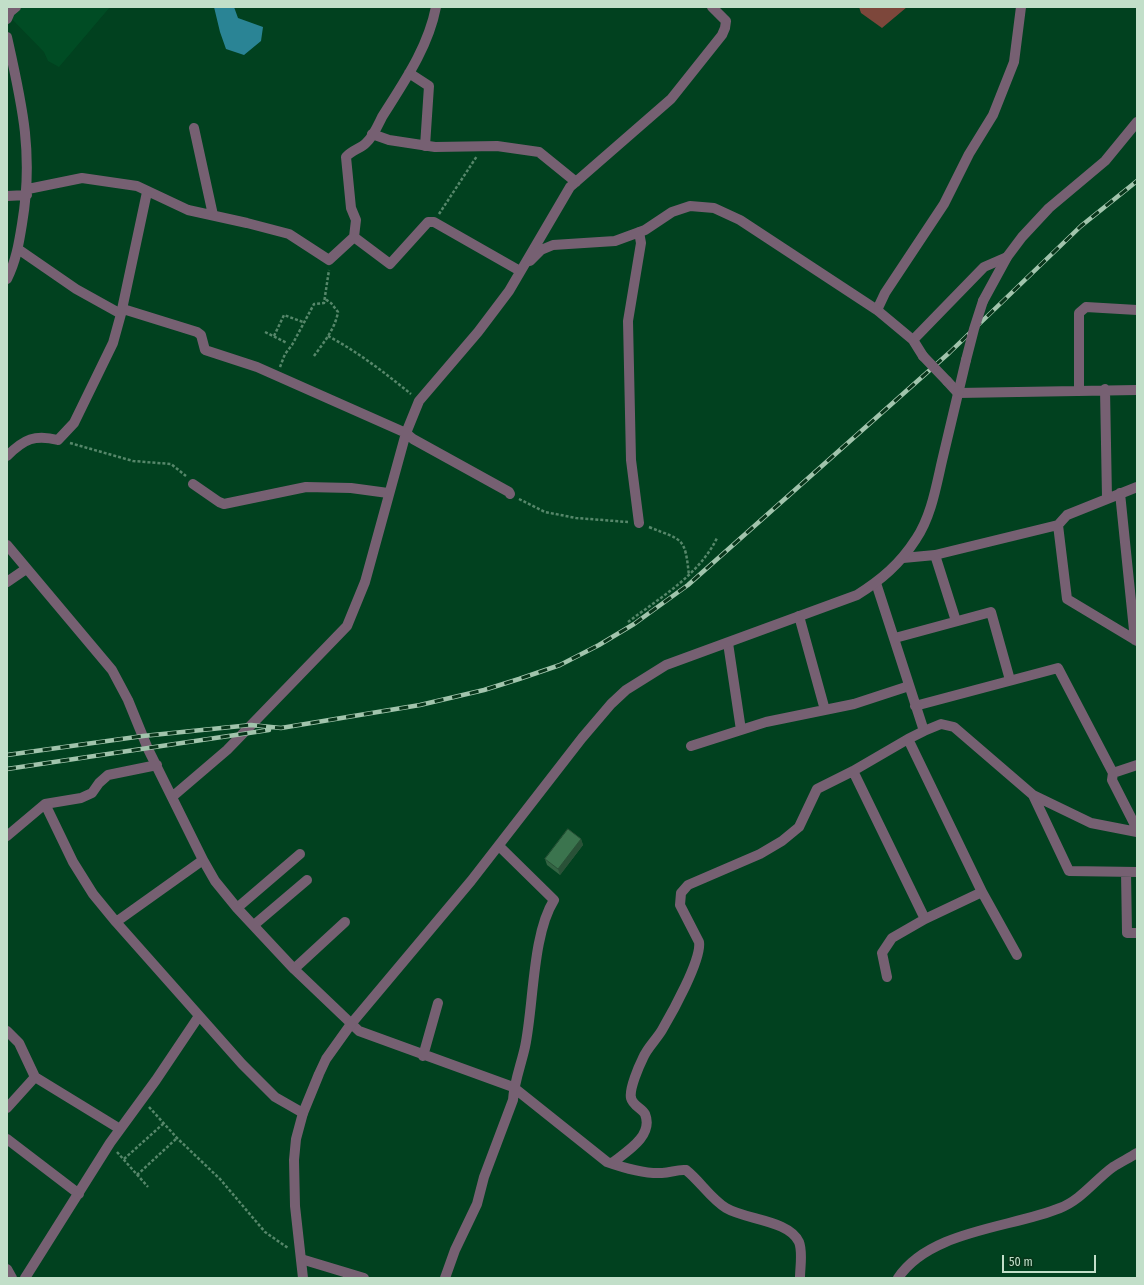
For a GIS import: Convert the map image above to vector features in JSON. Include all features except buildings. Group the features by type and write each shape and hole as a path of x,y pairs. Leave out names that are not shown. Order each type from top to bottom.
{"street":[{"path":"7,19 10,12 16,7"},
{"path":"7,196 82,178 137,186 188,210 289,234 330,260 354,237 356,220 351,208 346,157 367,143 409,74 421,51 434,19 436,7"},
{"path":"172,797 227,750 347,626 365,582 388,493 406,433 419,401 478,332 509,291 570,187 671,99 722,35 726,21 712,7"},
{"path":"878,310 885,293 944,204 969,154 993,115 1014,62 1021,7"},
{"path":"7,37 24,116 28,151 27,192 18,249 7,279"},
{"path":"409,74 429,86 425,146"},
{"path":"303,1278 295,1206 294,1160 296,1139 310,1091 326,1060 352,1024 499,846 592,727 611,704 626,690 666,664 857,596 876,583 903,558 917,538 927,518 974,329 984,301 1007,257 1037,219 1105,161 1137,122"},
{"path":"194,128 213,215"},
{"path":"372,134 390,140 425,146 497,146 538,152 576,182"},
{"path":"7,456 15,448 33,437 47,437 58,440 74,422 112,343 122,311 147,192"},
{"path":"520,271 541,250 553,244 614,241 639,232 672,212 690,206 714,208 740,220 878,310 913,340 923,356 958,393 1079,389 1137,390"},
{"path":"354,237 390,264 428,222 434,222 520,271"},
{"path":"639,232 641,243 628,322 630,460 639,523"},
{"path":"18,249 76,289 122,311 197,332 201,335 205,350 276,375 406,433 413,439 509,492 510,494"},
{"path":"913,340 984,267 1007,257"},
{"path":"1079,389 1078,313 1086,307 1137,310"},
{"path":"1105,389 1107,498"},
{"path":"193,484 224,504 306,487 351,488 388,493"},
{"path":"903,558 936,555 1058,525 1067,515 1137,487"},
{"path":"1120,493 1136,640"},
{"path":"1058,525 1067,599 1136,640"},
{"path":"7,545 112,670 128,700 172,797 215,881 237,908 294,969 359,1031 423,1056 514,1087 612,1163 623,1168 660,1174 678,1169 686,1170 724,1207 738,1215 791,1231 799,1242 801,1254 800,1278"},
{"path":"936,555 956,621"},
{"path":"7,582 26,569"},
{"path":"876,583 924,731"},
{"path":"895,638 991,612 1010,680"},
{"path":"799,616 824,710"},
{"path":"728,643 741,730"},
{"path":"915,706 1058,668 1114,773 1112,780 1137,831"},
{"path":"691,746 766,722 854,704 909,686"},
{"path":"612,1163 639,1141 644,1134 646,1120 644,1112 633,1103 631,1097 636,1076 643,1056 661,1031 697,962 700,948 699,942 680,905 681,893 688,885 741,863 782,841 798,827 817,789 853,771 908,739 941,724 954,727 1033,795 1091,823 1137,831"},
{"path":"908,739 982,892 1017,955"},
{"path":"7,836 45,804 81,798 92,793 99,783 108,775 157,765"},
{"path":"1114,773 1137,765"},
{"path":"853,771 926,919"},
{"path":"1033,795 1069,871 1137,872"},
{"path":"45,804 73,862 93,894 116,922 199,1016 217,1034 242,1064 275,1097 303,1113"},
{"path":"444,1278 455,1250 477,1204 484,1177 508,1119 513,1100 514,1087 525,1046 544,919 554,900 499,846"},
{"path":"237,908 300,854"},
{"path":"116,922 203,860"},
{"path":"1126,872 1127,933 1137,933"},
{"path":"254,925 307,880"},
{"path":"887,977 882,953 892,938 926,919 982,892"},
{"path":"294,969 346,922"},
{"path":"423,1056 438,1003"},
{"path":"25,1278 110,1143 142,1100 199,1016"},
{"path":"7,1031 18,1043 34,1077 120,1129"},
{"path":"7,1108 34,1077"},
{"path":"7,1140 79,1194"},
{"path":"898,1278 902,1271 918,1258 948,1242 960,1237 1061,1208 1080,1196 1113,1167 1137,1153"},
{"path":"301,1255 364,1278"},
{"path":"7,1269 12,1278"}],"path":[{"path":"434,222 479,154 480,147"},
{"path":"276,375 285,354 292,345 314,304 324,303 330,260"},
{"path":"314,356 328,336 336,320 338,312 331,303 325,300"},
{"path":"274,336 284,314 303,322"},
{"path":"265,332 287,342"},
{"path":"328,336 348,346 380,368 419,401"},
{"path":"58,440 133,461 171,464 182,472 193,484"},
{"path":"510,494 545,512 576,518 639,523 673,536 680,541 686,550 689,576"},
{"path":"628,622 689,576 712,548 717,538"},
{"path":"142,1100 163,1124 226,1185 265,1232 301,1255"},
{"path":"124,1159 163,1124"},
{"path":"137,1175 177,1138"},
{"path":"110,1143 148,1187"}],"shaded area":[{"path":"7,7 110,7 59,67 48,61 44,52 7,14"},
{"path":"859,7 907,7 882,28 861,13"}],"water":[{"path":"214,7 234,7 238,18 263,27 261,41 244,55 226,49"}],"railway":[{"path":"7,755 143,736 251,725 281,728 420,705 484,690 560,665 599,645 634,624 688,585 949,353 1081,226 1137,181"},
{"path":"7,769 269,730"}]}
